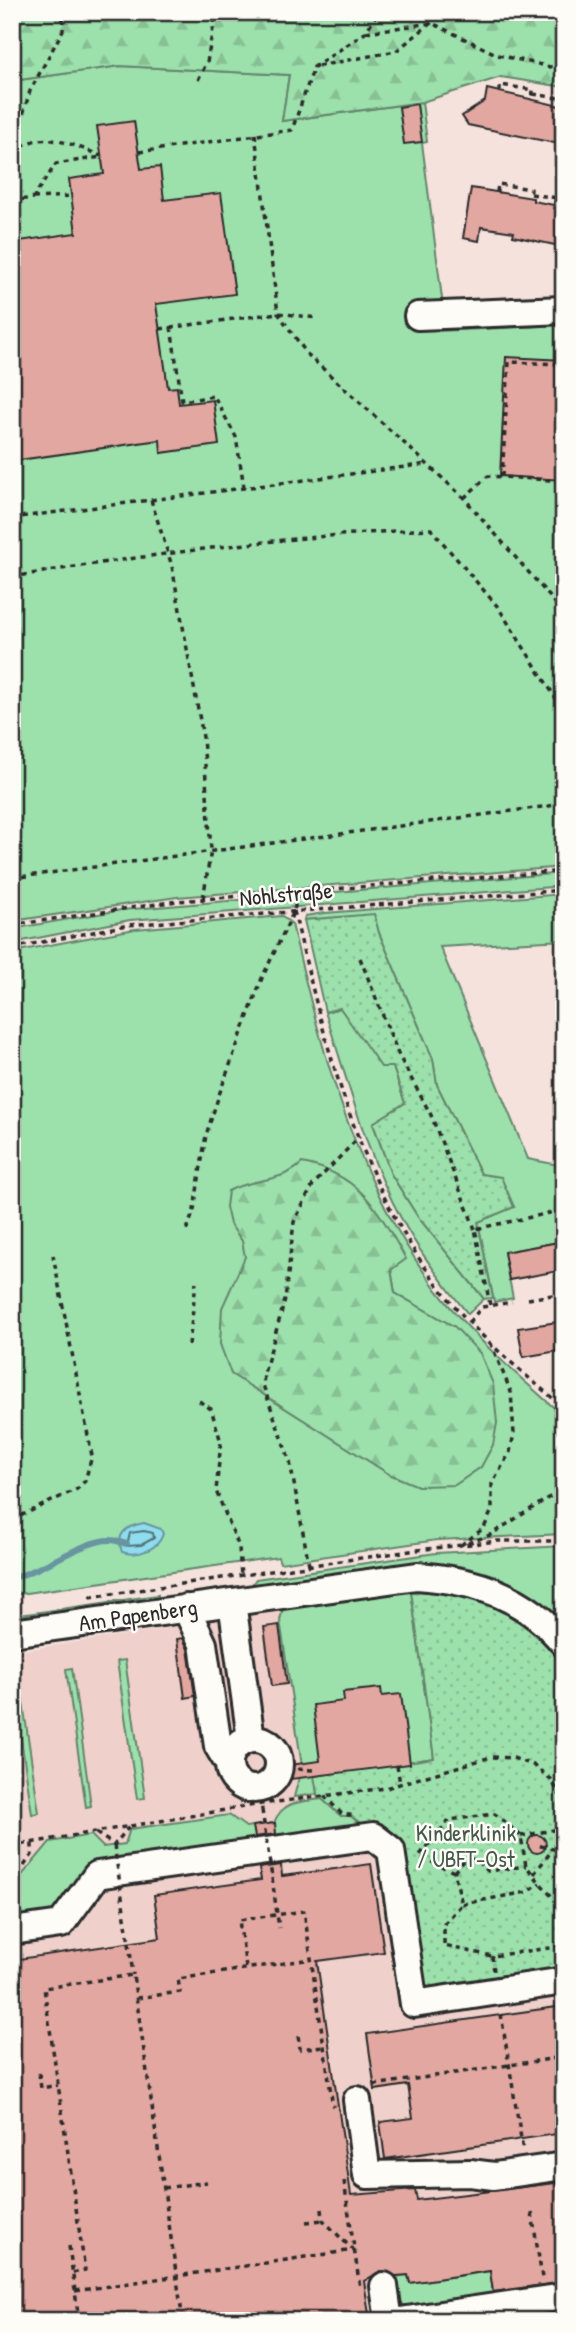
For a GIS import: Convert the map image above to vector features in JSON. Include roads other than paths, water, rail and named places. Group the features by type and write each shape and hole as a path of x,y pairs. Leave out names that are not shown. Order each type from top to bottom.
{"street":[{"path":"418,316 564,310"},
{"name":"Am Papenberg","path":"12,1633 417,1576 453,1578 486,1586 522,1603 564,1643"},
{"path":"232,1602 251,1739"},
{"path":"186,1608 203,1644 218,1746 229,1764 231,1775 261,1801 278,1768 277,1756 271,1746 251,1739 233,1749 229,1764"},
{"path":"12,1931 61,1924 96,1875 373,1836 391,1850 415,2004 564,1981"},
{"path":"349,2092 368,2175 470,2172 494,2176 564,2166"},
{"path":"372,2291 388,2321"},
{"path":"400,2321 554,2299"}],"water":[{"path":"144,1523 161,1529 163,1534 157,1544 134,1554 122,1552 121,1535 128,1528"}],"waterway":[{"path":"12,1578 100,1541 111,1540 127,1544"}],"park label":[{"name":"Kinderklinik / UBFT-Ost","path":"466,1846"}]}
